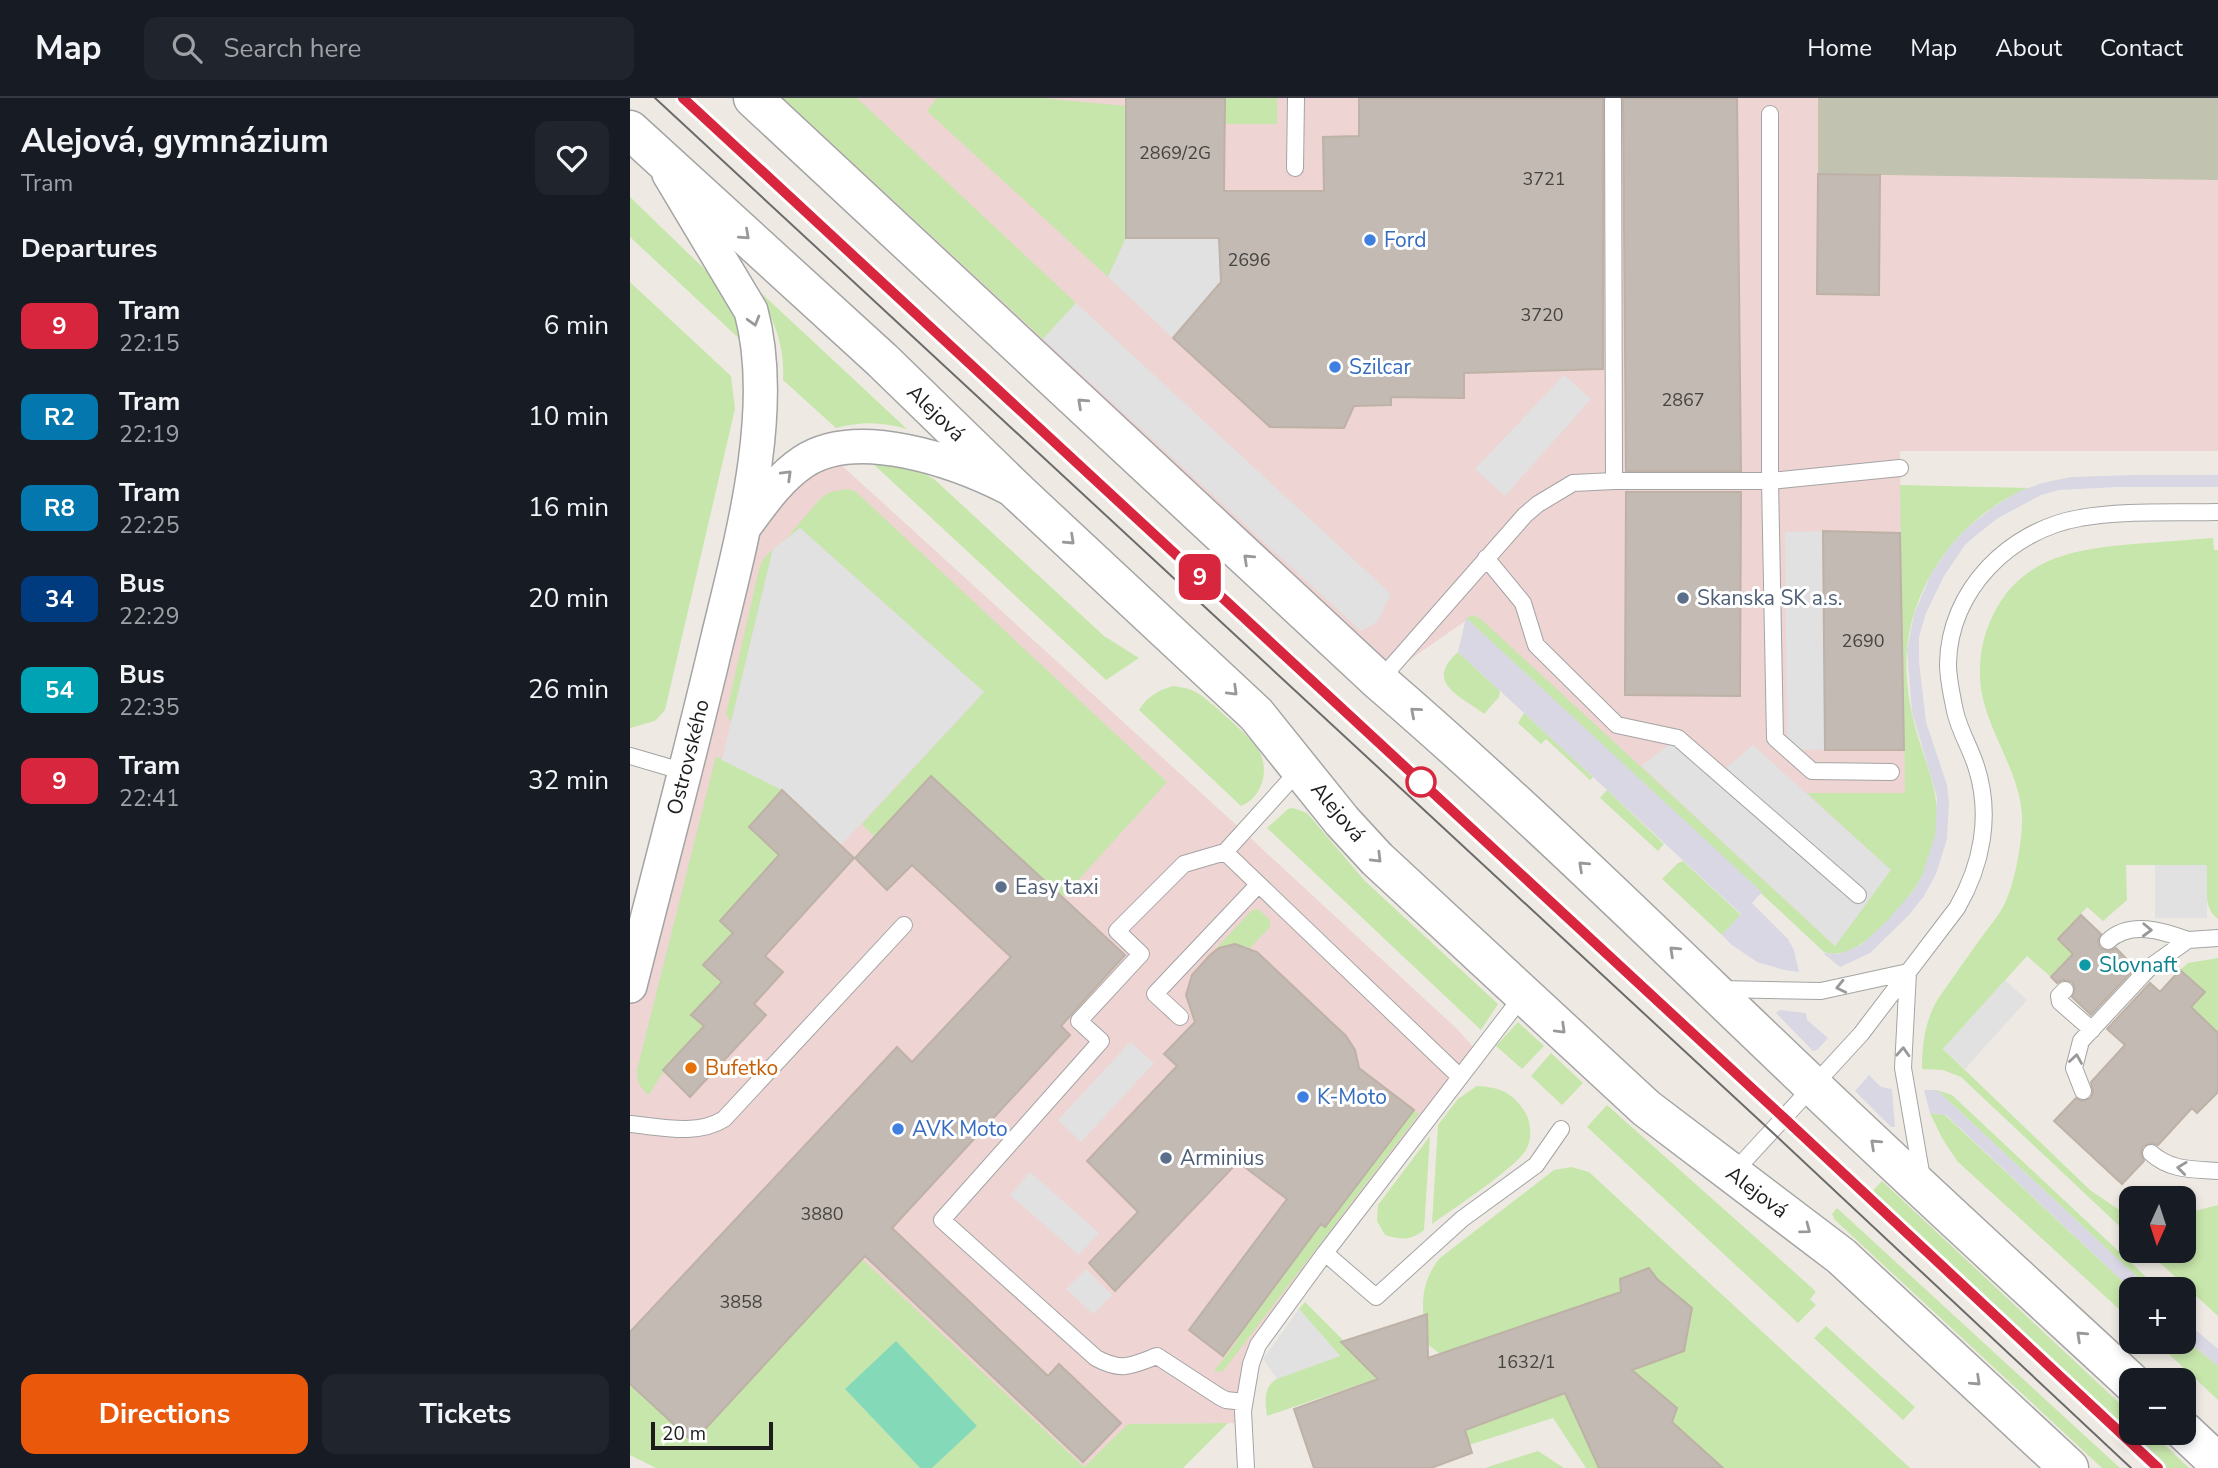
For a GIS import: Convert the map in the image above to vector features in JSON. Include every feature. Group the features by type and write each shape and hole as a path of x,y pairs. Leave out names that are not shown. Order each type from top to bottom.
{"street":[{"path":"753,98 1379,681 1455,746 2119,1371"},
{"name":"Alejová","path":"630,130 881,360 1256,714 1342,821 1377,859 1646,1108 1841,1256 2069,1468"},
{"name":"Ostrovského","path":"630,986 744,528 761,393 758,334 751,311 658,156"},
{"path":"744,528 789,472 806,460 840,447 869,446 905,452 988,478 1020,494"},
{"path":"2196,1443 2218,1463"}],"lane":[{"path":"1295,168 1296,98"},
{"path":"1613,101 1614,481"},
{"path":"1770,114 1770,481 1775,738 1812,771 1891,772"},
{"path":"1379,681 1525,514 1573,483 1770,481 1900,468"},
{"path":"1732,1174 1861,1034 1962,899 1972,880 1981,851 1984,829 1982,794 1975,762 1956,714 1948,663 1955,624 1976,583 1997,558 2023,538 2066,521 2095,516 2218,512"},
{"path":"1486,558 1522,603 1536,645 1618,725 1678,738 1858,895"},
{"path":"630,756 685,772"},
{"path":"1244,1402 1226,1401 1157,1356 1131,1366 1113,1367 1096,1358 942,1220 1101,1041 1079,1021 1142,954 1117,931 1184,864 1225,852 1301,768"},
{"path":"1225,852 1460,1077"},
{"path":"1180,1017 1155,994 1258,885"},
{"path":"630,1124 697,1130 712,1127 724,1119 904,925"},
{"path":"2108,941 2118,933 2139,929 2157,930 2188,940 2218,938"},
{"path":"2082,1091 2076,1077 2074,1060 2081,1041 2150,967 2188,940"},
{"path":"1714,989 1821,991 1908,972"},
{"path":"1908,972 1903,1068 1925,1191"},
{"path":"2064,990 2059,996 2060,1003 2092,1030"},
{"path":"1246,1468 1244,1402 1251,1364 1258,1345 1325,1252 1524,994"},
{"path":"1325,1252 1376,1297 1462,1219 1536,1165 1561,1129"},
{"path":"2151,1153 2166,1165 2218,1171"}],"shaded area":[{"path":"753,98 2218,98 2218,451 1900,451 1906,849 1835,946 1474,615 1379,681"},
{"path":"1818,98 2218,98 2218,180 1818,174"},
{"path":"1126,238 1219,238 1221,282 1173,338 1108,277"},
{"path":"1076,303 1391,594 1378,621 1361,631 1043,339"},
{"path":"1564,375 1591,399 1505,496 1475,469"},
{"path":"826,451 1244,832 1456,1028 1479,1053 1258,1345 1243,1423 1129,1424 1084,1467 862,1260 693,1442 630,1384 630,986 741,540"},
{"path":"2218,475 2218,487 2118,487 2059,490 2041,495 1998,518 1974,537 1965,545 1944,576 1926,613 1919,637 1919,662 1926,722 1947,785 1947,839 1936,874 1909,915 1870,953 1840,967 1823,953 1839,954 1861,945 1887,921 1913,891 1922,876 1935,835 1937,797 1912,712 1907,650 1914,614 1931,574 1966,529 2018,492 2042,483 2071,477"},
{"path":"800,528 984,692 841,845 782,790 722,760 773,549"},
{"path":"1823,531 1825,750 1787,749 1785,532"},
{"path":"1466,618 1762,892 1752,903 1788,939 1794,950 1799,972 1757,962 1722,935 1741,914 1458,652"},
{"path":"1678,738 1719,774 1753,745 1891,870 1835,946 1641,766"},
{"path":"2155,865 2207,865 2207,918 2155,918"},
{"path":"2005,980 2027,1000 1965,1069 1943,1049"},
{"path":"1780,1010 1806,1013 1807,1020 1828,1038 1813,1051 1776,1013"},
{"path":"1130,1042 1154,1063 1081,1142 1058,1120"},
{"path":"1869,1075 1881,1087 1892,1089 1895,1127 1891,1127 1855,1091"},
{"path":"1924,1090 1937,1090 2119,1260 2119,1264 2123,1264 2137,1277 2119,1278 1946,1115 1930,1113"},
{"path":"1030,1172 1099,1233 1079,1255 1010,1195"},
{"path":"1086,1269 1112,1295 1093,1314 1066,1289"},
{"path":"1299,1309 1340,1356 1277,1379 1263,1359"},
{"path":"2196,1330 2218,1349 2218,1366 2196,1348"}],"green space":[{"path":"783,98 857,98 1076,303 1043,339"},
{"path":"937,98 1042,98 1126,106 1126,238 1108,277 927,111"},
{"path":"1225,98 1277,98 1277,124 1225,124"},
{"path":"630,197 720,284 745,344 630,237"},
{"path":"630,282 731,376 735,409 665,710 655,721 630,728"},
{"path":"759,291 907,429 872,423 836,428 783,380 782,356 777,334"},
{"path":"870,461 917,470 934,479 1104,636 1139,658 1106,680"},
{"path":"1900,485 2029,488 2005,499 1963,532 1931,575 1911,625 1906,659 1909,699 1937,809 1936,836 1926,868 1895,914 1867,940 1838,953 1824,952 1466,618 1474,615 1482,620 1835,946 1890,870 1807,793 1905,793"},
{"path":"848,489 855,491 1167,782 1063,897 932,776 875,837 862,824 984,692 800,528 785,540 820,499 830,492"},
{"path":"2213,538 2214,550 2218,550 2218,919 2207,902 2207,865 2126,865 2127,900 2103,921 2087,907 2058,939 2073,954 2051,977 2027,956 1943,1049 2090,1190 2119,1210 2119,1226 1961,1077 1943,1070 1922,1069 1930,1015 1938,999 2005,903 2020,848 2020,798 1990,721 1981,689 1981,652 1985,634 2004,597 2018,581 2034,569 2071,553 2112,546"},
{"path":"773,549 731,722 726,714 759,569 763,559"},
{"path":"1458,652 1500,691 1499,697 1484,714 1456,695 1445,680 1444,672 1448,663"},
{"path":"1173,686 1196,692 1205,698 1241,730 1259,751 1264,775 1259,790 1248,802 1241,806 1139,710 1153,695"},
{"path":"1524,713 1593,777 1590,780 1546,739 1541,744 1518,723"},
{"path":"716,756 782,790 749,827 779,855 733,933 703,965 722,982 691,1015 707,1029 674,1059 649,1095 640,1084 637,1070"},
{"path":"1607,790 1664,844 1658,851 1600,798"},
{"path":"1288,809 1307,813 1365,881 1498,1004 1481,1030 1267,828"},
{"path":"1683,861 1741,915 1722,935 1662,879"},
{"path":"1258,909 1270,920 1270,927 1250,948 1229,946 1210,955 1252,910"},
{"path":"2218,958 2218,1033 2191,1007 2205,992 2180,970 2188,963"},
{"path":"1518,1022 1544,1046 1522,1069 1496,1046"},
{"path":"1551,1053 1583,1083 1562,1105 1531,1076"},
{"path":"1477,1086 1491,1087 1514,1098 1526,1113 1529,1123 1528,1145 1509,1168 1432,1224 1438,1125 1458,1099"},
{"path":"1937,1090 1952,1095 2119,1252 2119,1260"},
{"path":"1607,1105 1816,1292 1810,1299 1816,1305 1798,1323 1587,1127"},
{"path":"1414,1110 1419,1114 1224,1370 1214,1371 1316,1231 1321,1225 1325,1227"},
{"path":"1930,1113 1945,1115 2119,1278 2119,1309 1957,1161"},
{"path":"1430,1136 1424,1230 1405,1238 1385,1235 1377,1221 1378,1205"},
{"path":"1571,1167 1589,1172 1910,1468 1723,1468 1672,1422 1677,1408 1632,1370 1684,1351 1692,1308 1657,1279 1649,1268 1620,1279 1621,1292 1440,1354 1426,1343 1423,1299 1428,1279 1440,1258 1554,1170"},
{"path":"1882,1181 2119,1403 2119,1424 1870,1194"},
{"path":"2218,1205 2218,1316 2196,1296 2196,1277 2175,1277 2161,1264 2196,1264 2196,1211"},
{"path":"1837,1208 2120,1468 2102,1468 1835,1220 1832,1214"},
{"path":"862,1259 1084,1467 1128,1424 1228,1423 1183,1468 932,1468 977,1426 845,1389 920,1468 656,1468 630,1455 630,1384 693,1442"},
{"path":"2123,1264 2132,1264 2146,1277 2137,1277"},
{"path":"1305,1302 1344,1341 1342,1342 1399,1371 1267,1416 1266,1395 1272,1382 1289,1372 1340,1356 1299,1309"},
{"path":"1826,1326 1915,1407 1903,1420 1814,1338"},
{"path":"896,1341 977,1426 932,1468 920,1468 845,1389"},
{"path":"2196,1348 2218,1366 2218,1400 2196,1379 2196,1368 2184,1368 2169,1354 2196,1354"},
{"path":"1565,1393 1610,1433 1588,1443 1599,1468 1586,1468 1553,1418 1469,1445 1464,1430"},
{"path":"2141,1445 2165,1445 2189,1468 2166,1468"},
{"path":"1538,1451 1564,1468 1485,1468"}],"building":[{"path":"1126,98 1225,98 1224,191 1324,191 1323,137 1359,136 1359,98 1603,98 1603,369 1464,373 1464,398 1391,397 1391,405 1354,406 1344,428 1270,427 1173,338 1221,282 1219,238 1126,238"},
{"path":"1623,98 1737,98 1741,471 1626,471"},
{"path":"1818,174 1880,175 1879,295 1817,294"},
{"name":"Skanska SK a.s.","path":"1626,492 1741,492 1740,696 1625,695"},
{"path":"1823,531 1900,533 1904,750 1825,750"},
{"path":"931,776 1125,955 1061,1026 1070,1035 892,1228 1048,1376 1059,1364 1121,1423 1083,1462 865,1256 693,1442 630,1384 630,1332 897,1047 912,1062 1011,957 912,865 887,890 855,858"},
{"path":"782,790 854,858 765,956 783,972 754,1004 766,1015 690,1097 663,1070 704,1026 691,1015 722,982 703,965 733,933 720,921 779,855 749,827"},
{"name":"Slovnaft","path":"2081,915 2101,934 2098,941 2100,948 2108,951 2116,948 2135,968 2091,1015 2072,997 2075,988 2072,982 2063,980 2057,983 2051,977 2073,954 2058,939"},
{"path":"1235,944 1257,952 1346,1036 1355,1050 1359,1068 1414,1110 1325,1227 1321,1224 1223,1356 1189,1330 1287,1199 1238,1162 1115,1291 1089,1263 1138,1212 1087,1161 1177,1066 1164,1054 1195,1022 1186,995 1192,975 1219,948"},
{"path":"2180,970 2205,992 2191,1007 2218,1033 2218,1092 2197,1113 2192,1108 2158,1145 2152,1143 2143,1146 2141,1152 2144,1161 2122,1184 2054,1121 2076,1098 2082,1101 2091,1098 2091,1082 2125,1045 2107,1029 2150,983 2160,992"},
{"path":"1649,1268 1657,1279 1692,1308 1684,1351 1632,1370 1677,1408 1672,1422 1723,1468 1599,1468 1565,1393 1465,1430 1472,1453 1431,1468 1314,1468 1294,1409 1378,1379 1341,1342 1427,1314 1428,1358 1621,1292 1620,1279"}],"tram line":[{"path":"655,98 2131,1468"},
{"path":"683,98 2158,1468"},
{"name":"9","path":"683,98 2158,1468"}],"place":[{"name":"Ford","path":"1370,240"},
{"name":"Szilcar","path":"1335,367"},
{"name":"Skanska SK a.s.","path":"1683,598"},
{"name":"Easy taxi","path":"1001,887"},
{"name":"Slovnaft","path":"2085,965"},
{"name":"Bufetko","path":"691,1068"},
{"name":"K-Moto","path":"1303,1097"},
{"name":"AVK Moto","path":"898,1129"},
{"name":"Arminius","path":"1166,1158"}]}
